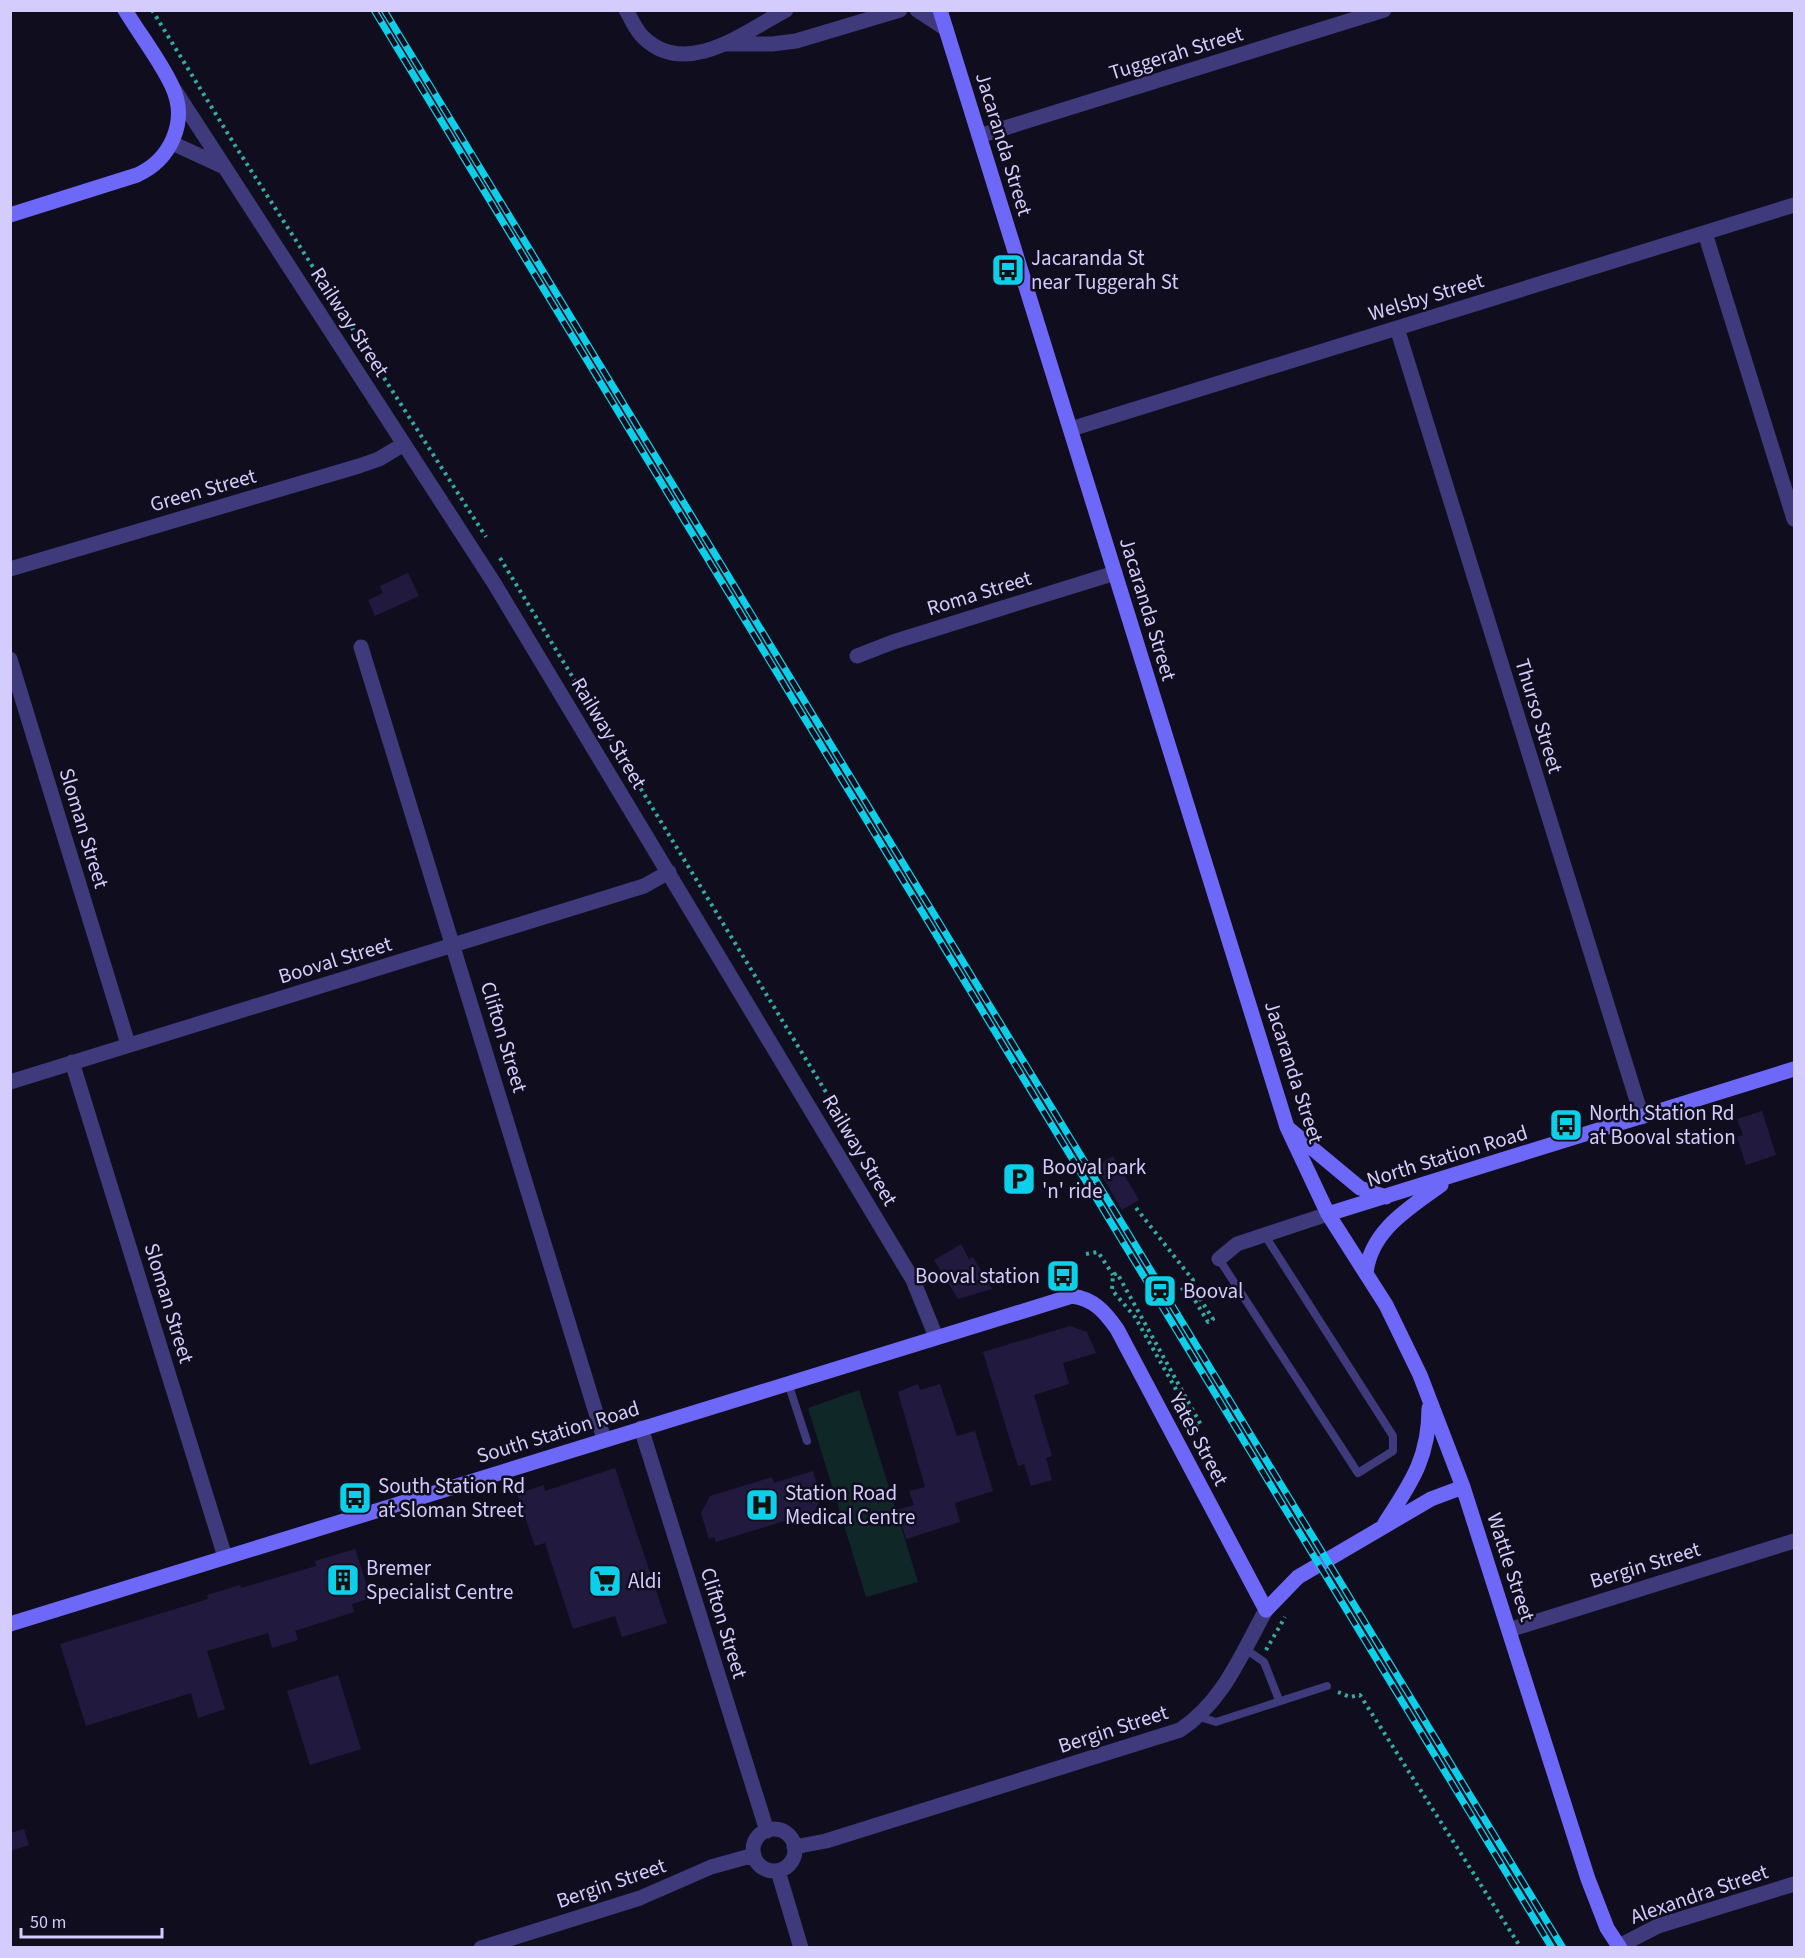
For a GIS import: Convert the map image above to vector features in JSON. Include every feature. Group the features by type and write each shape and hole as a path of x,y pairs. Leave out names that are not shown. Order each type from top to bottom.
{"street":[{"name":"Railway Street","path":"125,10 222,166 500,593 914,1280 936,1337"},
{"path":"626,10 644,38 670,52 698,53 726,44 786,10"},
{"path":"726,44 772,44 796,41 900,10"},
{"path":"916,10 946,30"},
{"name":"Jacaranda Street","path":"940,10 1287,1127 1328,1214"},
{"name":"Tuggerah Street","path":"979,136 1384,10"},
{"path":"10,215 151,169 169,151 172,143 177,112 173,88"},
{"path":"172,143 222,166"},
{"name":"Welsby Street","path":"1071,429 1794,205"},
{"path":"1706,233 1794,519"},
{"name":"Thurso Street","path":"1397,328 1642,1117"},
{"name":"Green Street","path":"10,569 359,466 379,459 404,444"},
{"name":"Roma Street","path":"857,656 893,642 1115,573"},
{"name":"Clifton Street","path":"361,647 604,1439"},
{"name":"Sloman Street","path":"10,659 128,1044"},
{"name":"Booval Street","path":"10,1082 644,886 669,872"},
{"name":"Sloman Street","path":"72,1062 225,1557"},
{"name":"North Station Road","path":"1219,1259 1237,1244 1264,1234 1450,1178 1794,1069"},
{"path":"1287,1127 1360,1188 1386,1197"},
{"path":"1366,1274 1374,1244 1401,1214 1450,1178"},
{"name":"Wattle Street","path":"1328,1214 1401,1334 1429,1398 1463,1487 1588,1878 1603,1920 1620,1947"},
{"name":"South Station Road","path":"10,1624 1066,1296 1084,1298"},
{"name":"Yates Street","path":"1084,1298 1103,1311 1117,1329 1266,1610"},
{"path":"1383,1525 1421,1464 1426,1449 1429,1398"},
{"name":"Clifton Street","path":"641,1428 767,1831"},
{"name":"Bergin Street","path":"794,1847 826,1841 1180,1730 1200,1717 1220,1694 1266,1610 1279,1593 1298,1577 1383,1525 1431,1499 1463,1487"},
{"name":"Bergin Street","path":"1509,1630 1794,1541"},
{"path":"767,1831 784,1832 794,1847 792,1861 778,1870 762,1868 754,1855 755,1842 767,1831"},
{"name":"Bergin Street","path":"481,1947 640,1898 711,1867 754,1855"},
{"path":"778,1870 801,1947"},
{"name":"Alexandra Street","path":"1620,1947 1658,1926 1794,1884"}],"lane":[{"path":"1219,1259 1358,1473 1393,1451 1394,1436 1264,1234"},
{"path":"788,1383 807,1441"},
{"path":"1244,1648 1261,1659 1279,1700"},
{"path":"1200,1717 1216,1722 1327,1686"}],"path":[{"path":"1136,1208 1193,1280 1192,1286 1213,1319 1208,1322 1188,1289 1183,1291 1182,1287 1193,1280"},
{"path":"1086,1254 1098,1252 1113,1275 1112,1290 1135,1317 1178,1393 1183,1391"},
{"path":"1113,1275 1117,1273 1140,1306 1201,1425 1197,1427 1181,1398 1176,1401"},
{"path":"1261,1659 1291,1607"},
{"path":"1327,1686 1350,1697 1360,1695 1521,1947"}],"green space":[{"path":"859,1390 918,1582 866,1597 808,1408"}],"building":[{"path":"408,573 419,596 375,616 368,600 383,593 380,586"},
{"path":"1762,1111 1776,1155 1746,1165 1737,1137 1743,1135 1737,1119"},
{"path":"1113,1156 1139,1200 1122,1210 1096,1166"},
{"path":"961,1244 969,1259 973,1257 992,1289 958,1299 934,1260"},
{"path":"1070,1326 1087,1332 1096,1353 1063,1363 1069,1384 1034,1395 1052,1456 1046,1458 1052,1480 1031,1486 1024,1464 1018,1466 983,1352"},
{"path":"918,1384 920,1390 940,1384 957,1436 975,1431 993,1491 955,1503 960,1522 906,1539 897,1510 914,1505 909,1491 925,1487 898,1392"},
{"name":"Aldi","path":"615,1468 667,1623 622,1637 615,1616 573,1629 545,1543 535,1546 517,1494 544,1485 545,1491"},
{"name":"Station Road Medical Centre","path":"813,1471 821,1498 814,1512 716,1542 714,1537 709,1539 701,1513 710,1496 772,1477 774,1483"},
{"path":"355,1549 371,1598 352,1604 354,1612 295,1631 298,1640 272,1648 268,1633 207,1651 225,1709 198,1718 191,1693 86,1726 60,1644 208,1599 207,1595 240,1585 241,1588 316,1566 315,1561"},
{"path":"338,1675 361,1749 310,1765 287,1691"},
{"path":"24,1829 29,1845 10,1851 10,1833"}],"railway":[{"path":"374,10 1552,1948"},
{"path":"384,10 1563,1948"}],"place":[{"name":"Jacaranda St near Tuggerah St","path":"1008,270"},
{"name":"North Station Rd at Booval station","path":"1566,1125"},
{"name":"Booval park 'n' ride","path":"1019,1179"},
{"name":"Booval station","path":"1063,1276"},
{"name":"Booval","path":"1160,1291"},
{"name":"South Station Rd at Sloman Street","path":"355,1498"},
{"name":"Station Road Medical Centre","path":"762,1505"},
{"name":"Bremer Specialist Centre","path":"343,1580"},
{"name":"Aldi","path":"605,1581"}]}
